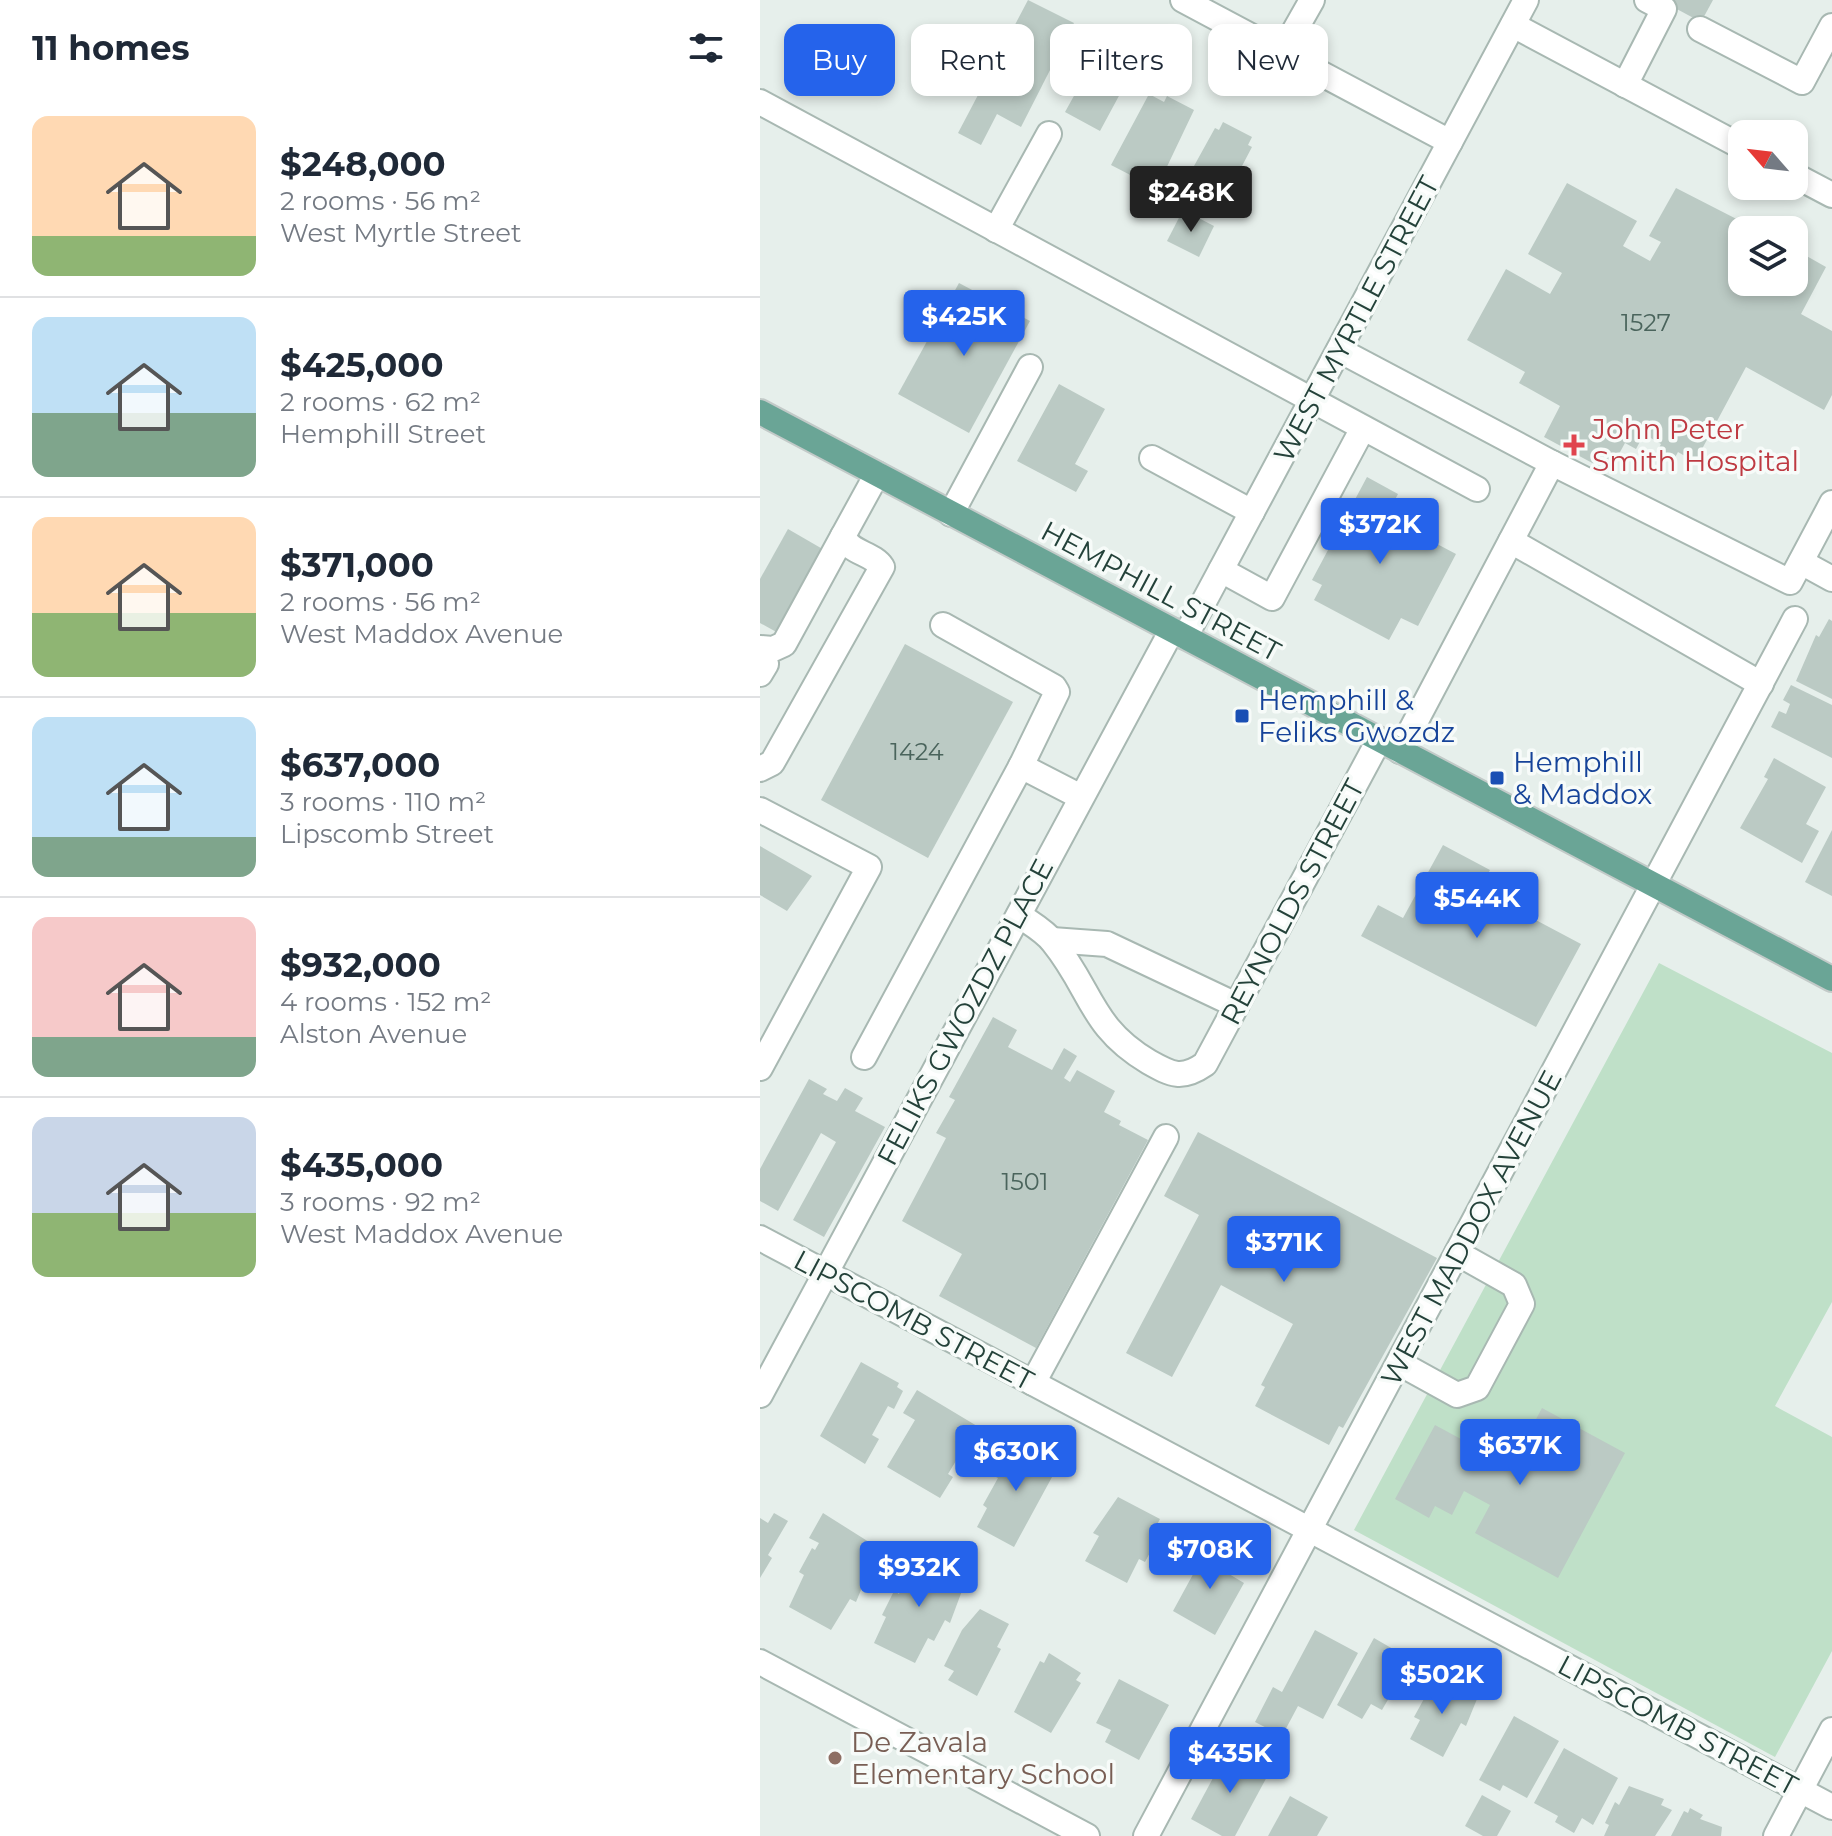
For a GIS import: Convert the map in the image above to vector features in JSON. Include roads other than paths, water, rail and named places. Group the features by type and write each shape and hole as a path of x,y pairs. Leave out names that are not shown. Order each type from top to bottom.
{"main road":[{"name":"HEMPHILL STREET","path":"760,412 1832,979"}],"street":[{"path":"1183,0 1228,24"},
{"path":"1298,24 1312,0"},
{"name":"WEST MYRTLE STREET","path":"1178,634 1221,570 1526,0"},
{"path":"1625,85 1664,9 1647,0"},
{"path":"1513,25 1728,140"},
{"path":"1700,29 1802,82 1832,26"},
{"path":"1328,77 1450,142"},
{"path":"762,108 1477,489"},
{"path":"996,230 1049,134"},
{"path":"1808,182 1832,195"},
{"path":"1339,350 1552,463 1790,582 1832,503"},
{"path":"951,514 1030,367"},
{"path":"1221,570 1272,598 1363,428"},
{"path":"1152,458 1252,512"},
{"path":"1400,751 1552,463"},
{"path":"760,674 766,664 760,648 773,649 784,644 877,474"},
{"path":"760,769 772,763 882,567 879,561 846,544 843,536"},
{"path":"1511,541 1761,684"},
{"path":"1801,562 1832,579"},
{"name":"WEST MADDOX AVENUE","path":"1146,1836 1795,619"},
{"path":"864,1057 1021,766 1057,692 1054,687 943,625"},
{"name":"FELIKS GWOZDZ PLACE","path":"760,1395 1081,797 1178,634"},
{"name":"REYNOLDS STREET","path":"1052,940 1106,1030 1128,1049 1174,1076 1190,1074 1205,1064 1379,740"},
{"path":"1021,766 1081,797"},
{"path":"760,810 869,867 760,1068"},
{"path":"1019,915 1052,940 1119,948 1236,1005"},
{"path":"1033,1383 1166,1137"},
{"name":"LIPSCOMB STREET","path":"760,1238 1832,1807"},
{"path":"1399,1363 1457,1395 1477,1388 1522,1304 1514,1285 1457,1253"},
{"path":"760,1662 1087,1836"},
{"path":"1776,1836 1832,1730"}],"place":[{"name":"John Peter Smith Hospital","path":"1574,445"},
{"name":"Hemphill & Feliks Gwozdz","path":"1242,716"},
{"name":"Hemphill & Maddox","path":"1497,778"},
{"name":"De Zavala Elementary School","path":"835,1758"}]}
